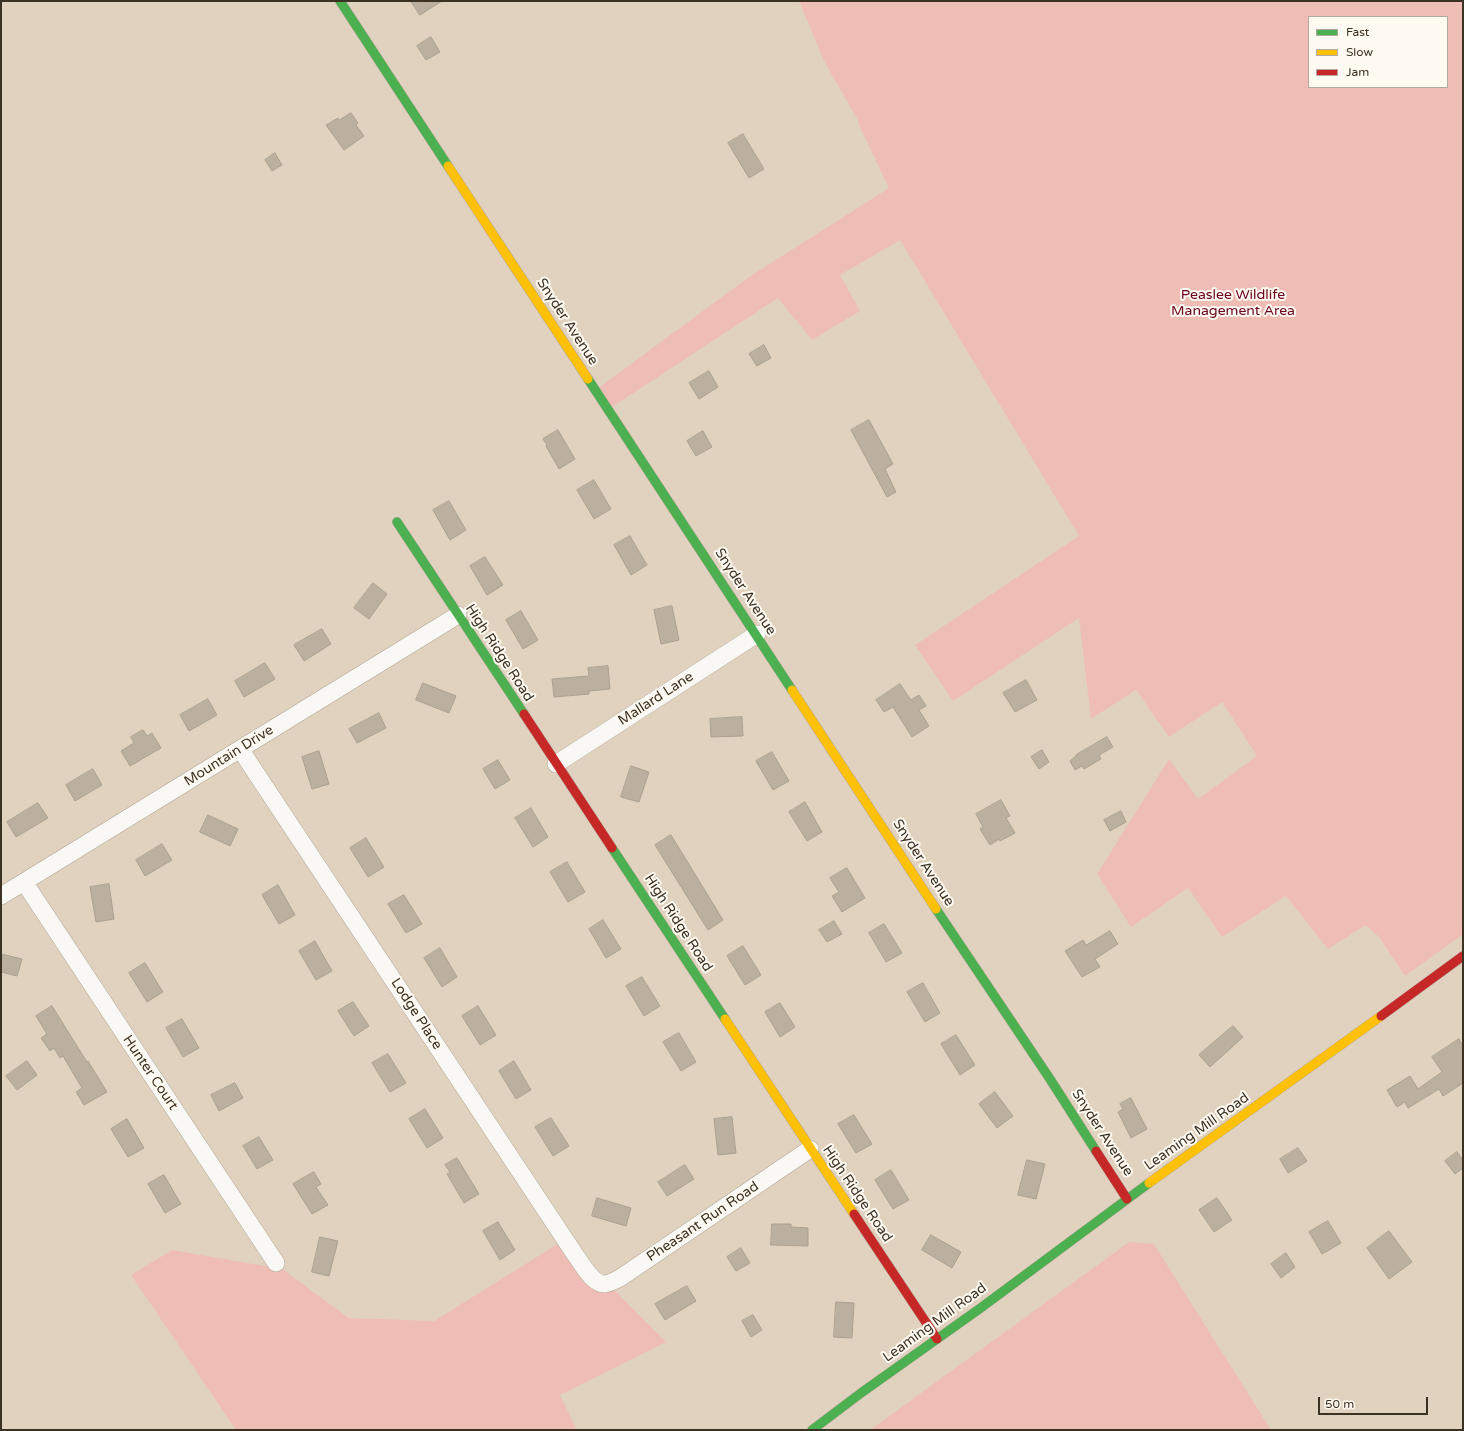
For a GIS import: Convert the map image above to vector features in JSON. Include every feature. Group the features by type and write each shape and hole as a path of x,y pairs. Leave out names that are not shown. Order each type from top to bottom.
{"street":[{"name":"Snyder Avenue","path":"340,1 1127,1198"},
{"name":"High Ridge Road","path":"397,522 810,1150 937,1339"},
{"name":"Mountain Drive","path":"1,896 458,615"},
{"name":"Mallard Lane","path":"556,764 757,634"},
{"name":"Lodge Place","path":"240,749 572,1250 593,1279"},
{"name":"Hunter Court","path":"24,882 276,1263"},
{"name":"Leaming Mill Road","path":"812,1430 1127,1198 1463,956"},
{"name":"Pheasant Run Road","path":"593,1279 606,1284 620,1278 810,1150"}],"green space":[{"name":"Peaslee Wildlife Management Area","path":"799,1 1463,1 1463,934 1405,976 1379,937 1366,925 1328,949 1286,896 1222,937 1188,888 1131,927 1097,874 1169,759 1198,799 1257,756 1222,702 1169,737 1136,690 1091,719 1079,618 953,701 915,645 1079,536 900,240 840,275 860,311 812,340 778,298 606,411 593,392 749,277 889,188 858,123 859,122 824,61"},
{"path":"564,1240 666,1342 560,1395 577,1430 236,1430 131,1275 172,1250 282,1269 349,1318 434,1321"},
{"path":"1129,1242 1154,1244 1271,1430 870,1430"}],"building":[{"path":"411,1 442,1 420,15"},
{"path":"431,37 440,52 426,60 417,46"},
{"path":"351,113 358,123 356,125 364,136 344,150 326,125"},
{"path":"743,134 764,169 749,178 728,143"},
{"path":"275,153 282,165 272,171 265,160"},
{"path":"764,345 771,358 757,366 749,354"},
{"path":"709,371 718,387 699,399 689,383"},
{"path":"869,420 893,464 885,469 896,492 887,497 851,430"},
{"path":"558,430 575,459 559,469 543,439"},
{"path":"703,431 712,447 696,456 687,441"},
{"path":"594,480 611,509 594,519 577,490"},
{"path":"449,501 466,530 450,540 433,510"},
{"path":"630,536 647,565 631,575 614,545"},
{"path":"485,557 503,585 487,595 470,566"},
{"path":"373,583 387,594 369,619 354,608"},
{"path":"672,606 679,640 661,644 654,610"},
{"path":"521,611 538,640 523,649 506,620"},
{"path":"322,629 331,644 304,661 294,645"},
{"path":"265,663 275,679 244,697 235,681"},
{"path":"608,666 610,689 589,691 589,694 554,697 552,679 589,676 588,668"},
{"path":"1026,680 1037,700 1015,712 1003,693"},
{"path":"423,683 456,696 449,713 416,700"},
{"path":"900,684 911,700 919,695 926,706 919,710 929,726 912,737 893,707 884,712 876,700"},
{"path":"208,699 217,715 189,731 180,715"},
{"path":"379,713 386,728 357,743 349,729"},
{"path":"742,717 743,736 711,737 710,719"},
{"path":"143,730 147,736 152,733 161,748 130,766 121,751 134,743 131,737"},
{"path":"1107,737 1113,747 1099,755 1101,759 1084,769 1082,766 1075,770 1070,761 1076,755"},
{"path":"1042,750 1049,762 1039,769 1031,757"},
{"path":"319,751 329,784 312,789 302,757"},
{"path":"772,752 789,781 773,790 756,761"},
{"path":"498,760 510,780 495,789 483,769"},
{"path":"631,766 649,772 639,802 621,797"},
{"path":"93,769 102,785 75,801 66,785"},
{"path":"1001,800 1010,816 1006,818 1015,833 1000,841 999,839 990,845 980,829 983,827 976,814"},
{"path":"805,802 822,832 807,841 789,812"},
{"path":"38,803 48,818 16,837 7,822"},
{"path":"531,808 548,837 533,847 515,818"},
{"path":"1121,811 1126,822 1110,831 1104,820"},
{"path":"208,815 238,829 230,846 200,832"},
{"path":"671,835 723,920 708,930 655,845"},
{"path":"366,838 384,867 368,877 350,848"},
{"path":"162,844 172,860 145,876 136,860"},
{"path":"567,862 585,892 568,902 550,872"},
{"path":"847,868 865,898 842,912 832,896 839,892 830,878"},
{"path":"109,884 114,919 96,922 90,887"},
{"path":"278,885 295,915 279,924 262,895"},
{"path":"404,895 422,924 406,933 388,904"},
{"path":"603,920 621,949 606,958 589,929"},
{"path":"834,921 842,934 827,942 819,930"},
{"path":"884,924 902,953 886,962 869,933"},
{"path":"1110,931 1118,944 1095,959 1100,967 1082,977 1065,951 1083,940 1086,945"},
{"path":"315,941 332,971 316,980 299,951"},
{"path":"743,946 761,975 745,985 727,956"},
{"path":"440,948 457,977 442,987 424,958"},
{"path":"1,954 22,959 17,976 1,972"},
{"path":"145,963 163,992 147,1002 129,973"},
{"path":"642,977 660,1006 644,1016 626,986"},
{"path":"923,983 940,1013 925,1022 907,992"},
{"path":"353,1002 369,1026 354,1036 338,1011"},
{"path":"780,1003 795,1027 780,1037 765,1012"},
{"path":"52,1006 107,1092 84,1105 76,1092 82,1088 63,1056 60,1058 54,1048 50,1051 41,1038 47,1034 36,1016"},
{"path":"478,1006 496,1035 480,1045 462,1016"},
{"path":"182,1019 199,1048 183,1057 166,1028"},
{"path":"1233,1026 1243,1037 1210,1067 1199,1055"},
{"path":"679,1033 696,1062 681,1071 663,1042"},
{"path":"956,1035 975,1065 960,1075 941,1044"},
{"path":"1459,1039 1463,1046 1463,1083 1443,1096 1439,1089 1408,1108 1405,1102 1397,1107 1387,1090 1410,1076 1418,1089 1442,1072 1432,1057"},
{"path":"388,1054 406,1083 390,1092 372,1063"},
{"path":"27,1061 37,1075 17,1090 6,1076"},
{"path":"514,1061 531,1090 516,1099 499,1071"},
{"path":"235,1083 243,1098 219,1111 211,1095"},
{"path":"995,1092 1013,1116 997,1128 979,1104"},
{"path":"1131,1098 1147,1129 1131,1138 1118,1112 1123,1109 1120,1104"},
{"path":"425,1109 443,1138 427,1148 409,1119"},
{"path":"854,1115 872,1144 856,1153 838,1124"},
{"path":"732,1117 736,1153 718,1155 714,1119"},
{"path":"551,1118 569,1146 553,1156 535,1127"},
{"path":"127,1119 144,1148 128,1157 111,1129"},
{"path":"259,1137 273,1160 257,1169 243,1146"},
{"path":"1298,1148 1307,1161 1288,1173 1280,1159"},
{"path":"1457,1152 1463,1160 1463,1168 1455,1174 1445,1161"},
{"path":"457,1158 479,1194 464,1203 447,1174 450,1172 445,1165"},
{"path":"1027,1160 1045,1164 1036,1199 1018,1195"},
{"path":"685,1165 694,1179 667,1196 658,1182"},
{"path":"891,1170 909,1200 893,1209 875,1180"},
{"path":"314,1172 321,1184 316,1187 328,1205 312,1214 293,1184"},
{"path":"164,1175 181,1204 165,1213 148,1184"},
{"path":"597,1198 631,1208 626,1226 592,1216"},
{"path":"1217,1198 1232,1220 1214,1232 1199,1210"},
{"path":"1328,1221 1341,1243 1322,1254 1309,1232"},
{"path":"498,1222 515,1250 500,1260 483,1231"},
{"path":"772,1224 791,1224 791,1227 808,1228 808,1246 771,1245"},
{"path":"1389,1231 1412,1262 1389,1279 1367,1248"},
{"path":"931,1235 961,1252 952,1268 922,1250"},
{"path":"320,1237 338,1241 329,1276 312,1272"},
{"path":"741,1248 750,1263 736,1271 727,1257"},
{"path":"1286,1253 1295,1267 1281,1278 1271,1264"},
{"path":"687,1286 696,1301 665,1320 655,1304"},
{"path":"836,1302 854,1303 852,1338 834,1337"},
{"path":"753,1315 762,1330 751,1337 742,1321"}],"traffic: fast":[{"path":"340,1 448,166"},
{"path":"588,379 792,690"},
{"path":"397,522 524,714"},
{"path":"612,848 725,1019"},
{"path":"936,909 1050,1079 1096,1151"},
{"path":"812,1430 861,1393 982,1307 1149,1183"}],"traffic: slow":[{"path":"448,166 588,379"},
{"path":"792,690 936,909"},
{"path":"1149,1183 1381,1016"},
{"path":"725,1019 854,1214"}],"traffic: jam":[{"path":"524,714 612,848"},
{"path":"1381,1016 1463,956"},
{"path":"1096,1151 1127,1199"},
{"path":"854,1214 937,1339"}]}
